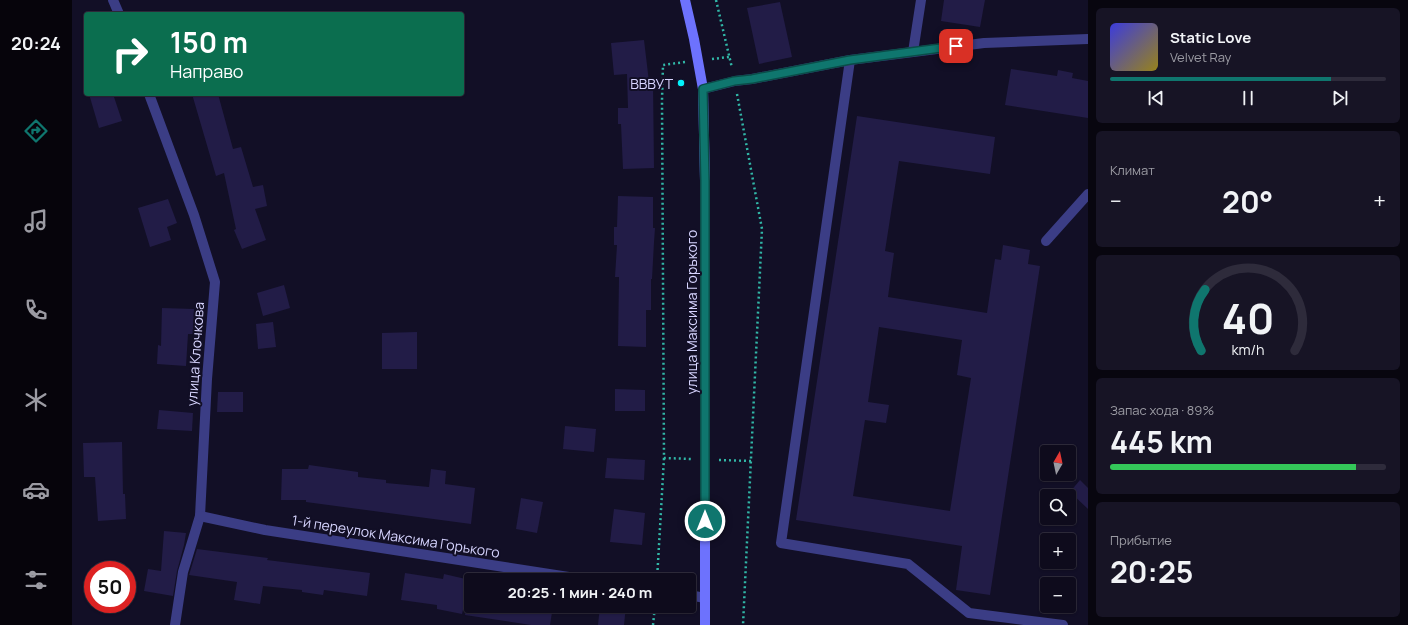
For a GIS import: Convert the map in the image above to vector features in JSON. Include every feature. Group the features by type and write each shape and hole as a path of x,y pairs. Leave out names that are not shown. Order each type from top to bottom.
{"main road":[{"name":"улица Максима Горького","path":"685,0 703,89 705,181 705,625"}],"street":[{"path":"113,0 117,12"},
{"path":"914,52 921,0"},
{"path":"703,89 734,81 752,79 850,60 984,43 1088,39"},
{"path":"850,60 780,543 908,564 969,613 1063,625"},
{"name":"улица Клочкова","path":"149,96 194,215 215,282 207,379 200,516 183,572 176,625"},
{"path":"1046,241 1088,194"},
{"name":"1-й переулок Максима Горького","path":"200,516 265,530 543,573"},
{"path":"696,596 705,598"}],"path":[{"path":"716,0 734,81 762,229 743,625"},
{"path":"657,573 664,458 663,65"},
{"path":"664,458 751,461"},
{"path":"653,625 654,613"}],"building":[{"path":"944,0 985,0 980,27 941,21"},
{"path":"780,2 792,57 759,64 747,8"},
{"path":"644,40 649,82 653,82 654,168 623,169 621,124 618,124 618,108 628,108 627,74 614,75 611,43"},
{"path":"1011,69 1057,76 1058,70 1073,73 1072,78 1088,81 1088,118 1005,105"},
{"path":"90,96 114,96 122,121 99,128"},
{"path":"193,96 219,96 233,149 241,147 253,187 263,185 267,206 255,209 266,240 242,249 234,230 236,229 224,173 216,176"},
{"path":"857,116 995,137 990,174 899,161 885,251 894,253 888,297 987,313 995,259 1001,260 1003,245 1030,250 1028,264 1040,266 990,595 956,590 962,546 796,520","holes":["879,327 962,340 957,375 971,378 950,511 853,496 865,420 886,423 889,405 868,402"]},
{"path":"618,196 653,197 653,228 655,228 651,279 651,310 646,310 646,347 618,346 619,277 615,277 617,245 614,245 614,227 617,227"},
{"path":"168,199 177,223 167,227 171,240 150,247 138,208"},
{"path":"284,285 290,308 263,316 257,293"},
{"path":"162,308 194,309 193,334 188,334 186,366 157,364 158,345 161,346"},
{"path":"273,322 276,347 258,349 256,324"},
{"path":"417,332 417,369 382,369 382,333"},
{"path":"615,389 645,390 645,411 615,411"},
{"path":"218,392 243,392 243,412 217,412"},
{"path":"159,410 193,413 192,431 157,429"},
{"path":"565,426 596,429 594,452 563,449"},
{"path":"122,442 123,494 125,494 126,519 98,521 95,477 84,477 83,443"},
{"path":"607,458 645,460 644,480 605,478"},
{"path":"309,465 358,472 358,477 386,480 386,483 429,487 431,469 446,471 445,484 475,488 471,524 306,502 306,500 281,500 282,469 308,469"},
{"path":"1080,480 1088,488 1088,509 1076,498 1076,489 1072,489"},
{"path":"521,498 543,502 537,533 516,529"},
{"path":"614,509 645,513 642,545 610,542"},
{"path":"164,531 186,533 173,596 144,591 148,569 161,571"},
{"path":"197,549 268,558 267,560 370,573 367,596 324,590 323,595 302,592 302,590 263,586 260,604 234,600 237,582 189,575"},
{"path":"405,573 443,579 444,574 464,579 464,606 462,614 437,609 437,605 401,600"},
{"path":"465,613 552,613 550,625 531,625 465,615"},
{"path":"599,613 625,613 624,625 598,625"}],"place":[{"name":"ВВВУТ","path":"681,83"}],"route":[{"path":"705,521 705,181 703,89 734,81 752,79 850,60 956,46"}]}
